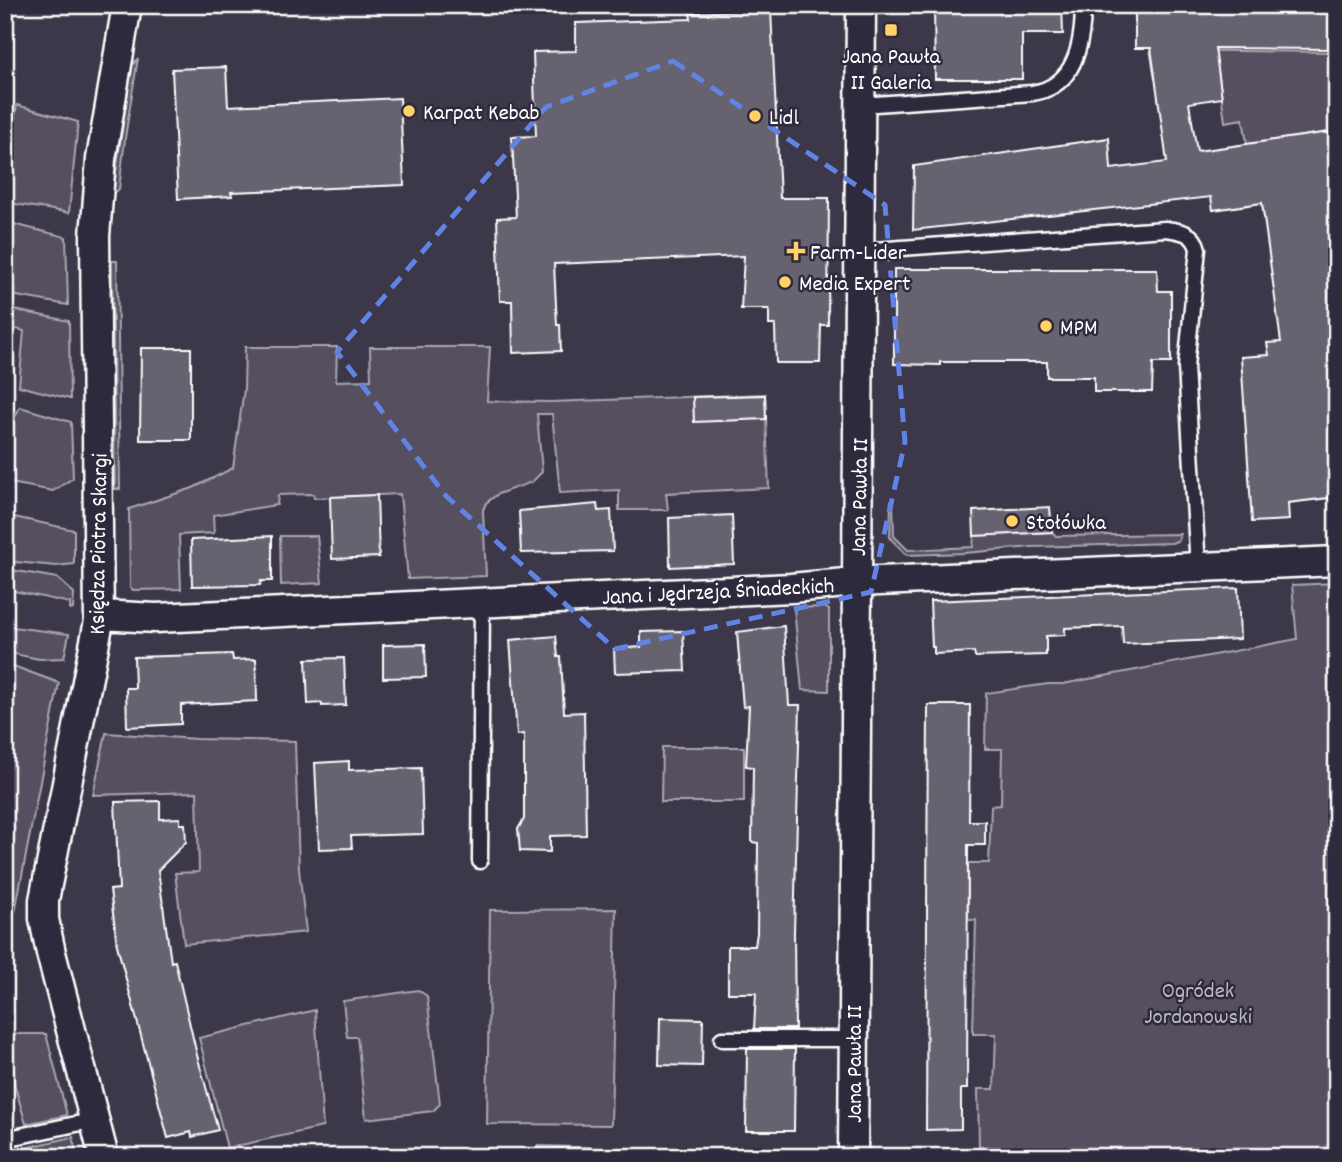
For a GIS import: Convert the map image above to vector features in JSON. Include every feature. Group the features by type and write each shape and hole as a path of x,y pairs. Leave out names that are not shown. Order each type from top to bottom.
{"street":[{"name":"Księdza Piotra Skargi","path":"104,1157 44,919 44,900 100,615 95,236 101,159 128,5"},
{"name":"Jana Pawła II","path":"853,1157 861,5"},
{"name":"Jana i Jędrzeja Śniadeckich","path":"100,615 156,618 791,588 857,582 1337,561"}],"lane":[{"path":"861,105 1032,93 1048,89 1065,74 1079,54 1083,5"},
{"path":"860,251 1165,229 1183,232 1192,237 1198,249 1186,367 1198,567"},
{"path":"480,861 482,602"},
{"path":"722,1039 853,1040"},
{"path":"5,1139 95,1120"}],"highlighted area":[{"path":"673,61 885,205 905,442 871,592 615,649 446,496 337,352 546,107"}],"green space":[{"path":"1150,50 1337,52 1337,131 1247,144 1243,119 1225,122 1218,70 1155,79"},
{"path":"138,58 119,189 113,193 132,66"},
{"path":"17,105 78,122 69,213 5,202 5,169"},
{"path":"5,222 66,237 68,305 5,294"},
{"path":"112,261 117,261 120,489 115,489"},
{"path":"5,308 69,321 70,399 19,386 24,331 5,326"},
{"path":"245,347 337,347 336,381 371,380 370,347 490,347 487,401 551,402 765,394 769,488 666,493 668,510 619,510 619,490 560,493 552,414 537,414 542,472 532,482 498,494 486,503 483,510 486,576 408,579 400,494 314,498 313,494 278,495 277,505 213,515 214,533 179,535 181,589 133,590 130,587 129,509 193,488 233,468 244,389"},
{"path":"20,407 71,422 73,478 53,491 5,482 5,437"},
{"path":"893,500 894,536 908,550 973,547 974,536 1052,532 1056,536 1180,534 1179,540 1172,543 1032,547 907,555 890,538"},
{"path":"5,515 74,530 74,564 56,566 5,561"},
{"path":"280,536 317,536 322,583 281,585"},
{"path":"5,569 57,578 74,593 73,609 70,610 70,603 5,589"},
{"name":"Ogródek Jordanowski","path":"1337,583 1337,1157 1016,1157 1016,1148 979,1147 978,1089 994,1089 996,1034 973,1034 976,920 968,920 968,863 989,863 991,806 1001,805 1002,749 985,749 986,693 1063,684 1297,639 1292,585"},
{"path":"825,607 829,610 829,691 802,690 794,608"},
{"path":"5,626 69,634 64,658 39,659 5,652"},
{"path":"5,663 59,683 15,912 5,913"},
{"path":"106,733 197,739 295,741 299,869 306,932 184,944 175,873 199,872 197,792 93,795"},
{"path":"662,747 744,747 744,802 661,802"},
{"path":"616,909 611,1125 487,1124 490,910"},
{"path":"418,990 427,996 440,1104 433,1111 366,1119 357,1037 347,1037 343,1001"},
{"path":"315,1010 323,1127 227,1148 199,1038"},
{"path":"5,1034 46,1034 67,1115 26,1124 5,1053"},
{"path":"73,1137 77,1157 22,1157 20,1149"},
{"path":"537,1146 608,1148 608,1157 536,1157"}],"building":[{"path":"934,5 1062,5 1063,34 1022,34 1022,79 935,79"},
{"path":"1135,5 1337,5 1337,49 1215,48 1222,98 1189,103 1197,151 1337,131 1337,497 1288,503 1289,520 1252,522 1241,357 1269,355 1267,343 1281,342 1262,203 1213,210 1211,197 913,230 914,166 1109,138 1111,169 1167,162 1151,48 1135,48"},
{"path":"771,10 780,198 829,198 828,325 821,325 820,363 776,363 775,325 769,325 769,309 741,309 744,256 554,264 561,351 513,353 512,301 500,301 497,218 516,217 512,137 536,136 533,52 576,51 576,23 691,19 690,13"},
{"path":"226,67 228,106 400,98 404,185 231,192 232,196 178,199 172,69"},
{"name":"MPM","path":"894,269 1157,269 1158,291 1171,291 1171,363 1153,363 1152,392 1094,392 1094,377 1047,377 1047,362 894,364"},
{"path":"141,348 191,348 191,440 140,440"},
{"path":"765,395 766,419 694,422 693,397"},
{"path":"377,495 379,557 332,559 330,497"},
{"path":"597,504 598,511 611,510 613,551 521,553 519,511"},
{"name":"Stołówka","path":"1050,507 1052,532 974,536 973,511"},
{"path":"732,515 734,564 670,567 669,518"},
{"path":"272,536 272,581 261,581 260,585 192,586 191,540"},
{"path":"1238,588 1240,639 1123,644 1122,626 1065,628 1065,635 1046,636 1046,655 975,657 974,652 934,654 932,647 930,601"},
{"path":"784,626 789,705 800,705 794,933 795,1029 754,1029 756,993 728,993 728,946 755,946 757,933 758,843 752,842 753,767 746,766 749,706 743,707 737,632"},
{"path":"683,631 685,671 615,673 614,649 641,647 641,632"},
{"path":"556,636 558,657 561,657 564,713 584,712 586,835 550,836 550,852 520,851 518,829 524,819 524,734 517,735 510,640"},
{"path":"425,644 426,677 383,678 383,645"},
{"path":"232,654 233,660 256,659 257,701 181,705 181,724 127,727 126,688 135,688 134,657"},
{"path":"344,658 346,705 308,704 306,659"},
{"path":"928,705 970,705 969,821 985,821 985,845 968,845 967,1089 961,1089 961,1129 926,1130"},
{"path":"349,761 349,770 421,768 423,834 351,836 352,848 319,849 315,763"},
{"path":"160,801 160,819 180,818 180,824 185,824 186,842 158,870 171,962 175,961 218,1130 192,1137 191,1132 168,1138 117,945 110,890 119,889 115,802"},
{"path":"660,1018 703,1019 702,1066 659,1065"},
{"path":"747,1049 795,1049 794,1131 746,1131"}],"place":[{"name":"Jana Pawła II Galeria","path":"891,30"},
{"name":"Karpat Kebab","path":"409,111"},
{"name":"Lidl","path":"755,116"},
{"name":"Farm-Lider","path":"796,251"},
{"name":"Media Expert","path":"785,282"},
{"name":"MPM","path":"1046,326"},
{"name":"Stołówka","path":"1012,521"}]}
